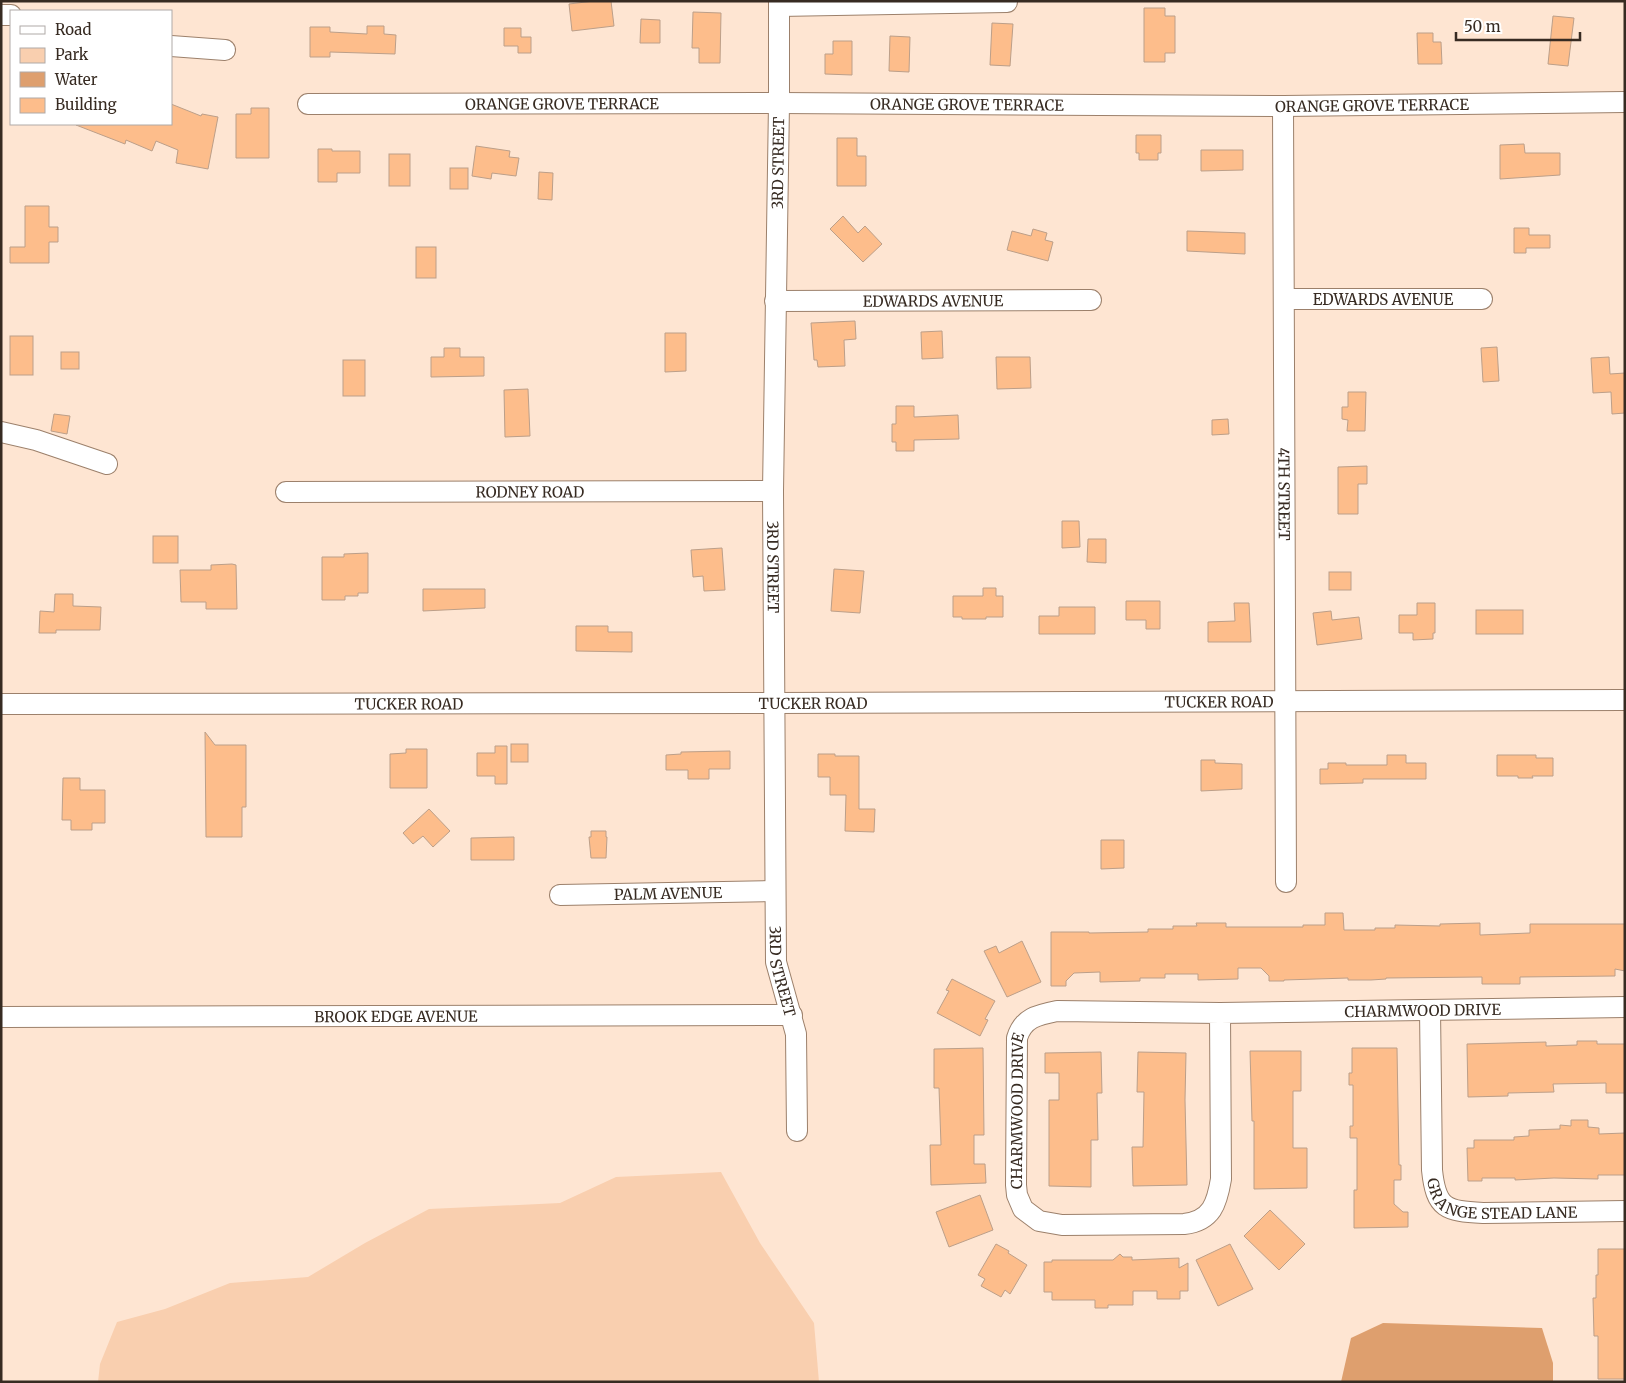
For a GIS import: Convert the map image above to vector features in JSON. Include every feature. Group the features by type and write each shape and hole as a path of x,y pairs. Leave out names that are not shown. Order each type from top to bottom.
{"street":[{"path":"779,4 1007,2"},
{"name":"3RD STREET","path":"779,4 773,491 776,962 796,1034 796,1131"},
{"path":"172,46 226,50"},
{"name":"ORANGE GROVE TERRACE","path":"308,104 779,103 1283,106 1625,102"},
{"name":"4TH STREET","path":"1283,106 1286,882"},
{"name":"EDWARDS AVENUE","path":"1284,299 1482,299"},
{"name":"EDWARDS AVENUE","path":"775,301 1091,300"},
{"path":"1,432 36,440 107,464"},
{"name":"RODNEY ROAD","path":"286,492 773,491"},
{"name":"TUCKER ROAD","path":"1,704 1625,700"},
{"name":"PALM AVENUE","path":"560,895 775,891"},
{"name":"CHARMWOOD DRIVE","path":"1220,1013 1222,1179 1218,1200 1201,1221 1184,1224 1062,1225 1039,1221 1023,1209 1017,1195 1016,1184 1017,1038 1020,1028 1030,1019 1042,1014 1057,1011 1220,1013 1625,1007"},
{"name":"GRANGE STEAD LANE","path":"1430,1010 1432,1170 1438,1200 1451,1208 1464,1212 1625,1212"},
{"name":"BROOK EDGE AVENUE","path":"1,1017 792,1016"}],"green space":[{"path":"721,1172 760,1243 814,1323 819,1382 98,1382 100,1364 117,1322 165,1309 230,1283 308,1277 365,1243 429,1209 560,1203 616,1177"}],"water":[{"path":"1383,1323 1542,1328 1553,1363 1553,1382 1341,1382 1351,1338"}],"building":[{"path":"611,1 614,26 572,31 569,4"},
{"path":"1144,8 1165,8 1165,16 1175,16 1175,53 1165,53 1165,62 1144,62"},
{"path":"693,12 721,13 720,63 699,63 699,48 692,48"},
{"path":"1553,16 1574,18 1568,66 1548,64"},
{"path":"641,19 660,20 660,43 640,43"},
{"path":"992,23 1013,24 1010,66 990,65"},
{"path":"367,26 384,26 384,34 396,35 395,54 330,52 330,57 310,57 310,27 330,27 330,32 367,34"},
{"path":"504,28 521,28 521,37 531,37 531,53 518,53 518,46 504,46"},
{"path":"1417,33 1433,33 1433,42 1441,42 1442,64 1418,64"},
{"path":"890,36 910,37 909,72 889,71"},
{"path":"833,41 852,41 852,75 825,74 825,54 833,54"},
{"path":"172,104 201,116 202,114 218,117 208,169 176,163 178,150 156,141 152,151 126,140 125,144 76,125 172,125"},
{"path":"251,108 269,108 269,158 236,158 236,114 251,114"},
{"path":"1136,135 1161,135 1161,153 1158,153 1158,160 1139,160 1139,153 1136,153"},
{"path":"837,138 857,138 857,156 866,156 866,186 837,186"},
{"path":"1524,144 1525,153 1560,153 1560,175 1500,179 1500,145"},
{"path":"476,146 510,151 509,157 519,158 516,176 492,173 491,179 472,176"},
{"path":"318,149 360,151 360,173 337,173 337,182 318,182"},
{"path":"1201,150 1243,150 1243,170 1201,171"},
{"path":"389,154 410,154 410,186 389,186"},
{"path":"450,168 468,168 468,189 450,189"},
{"path":"539,172 553,173 552,200 538,199"},
{"path":"25,206 49,206 49,227 58,227 58,242 49,242 49,263 10,263 10,247 25,247"},
{"path":"843,216 858,233 865,226 882,244 863,262 830,229"},
{"path":"1514,228 1529,228 1529,235 1550,235 1550,248 1526,248 1526,253 1514,253"},
{"path":"1033,229 1047,233 1045,240 1053,242 1048,261 1007,250 1012,231 1031,236"},
{"path":"1187,231 1245,233 1245,254 1187,251"},
{"path":"416,247 436,247 436,278 416,278"},
{"path":"855,321 856,339 844,340 845,366 818,367 817,360 814,360 811,323"},
{"path":"942,331 943,358 922,359 921,332"},
{"path":"665,333 686,333 686,371 665,372"},
{"path":"10,336 33,336 33,375 10,375"},
{"path":"1497,347 1499,381 1483,382 1481,348"},
{"path":"444,348 460,348 460,357 484,357 484,376 431,377 431,357 444,357"},
{"path":"61,352 79,352 79,369 61,369"},
{"path":"996,357 1030,357 1031,388 997,389"},
{"path":"1609,357 1610,374 1625,373 1625,413 1612,414 1611,392 1593,393 1591,358"},
{"path":"343,360 365,360 365,396 343,396"},
{"path":"528,389 530,436 505,437 504,390"},
{"path":"1348,392 1366,392 1365,431 1347,431 1348,420 1342,419 1342,407 1348,407"},
{"path":"896,406 914,406 914,417 958,415 959,439 914,440 914,451 896,451 896,442 892,442 892,424 896,424"},
{"path":"54,414 70,416 67,434 51,431"},
{"path":"1228,419 1229,434 1212,435 1212,420"},
{"path":"1367,466 1367,484 1358,484 1358,514 1338,514 1338,467"},
{"path":"1062,521 1079,521 1080,547 1062,548"},
{"path":"153,536 178,536 178,563 153,563"},
{"path":"1088,539 1106,539 1106,563 1087,562"},
{"path":"722,548 725,590 704,591 703,576 693,577 691,550"},
{"path":"368,553 368,593 358,593 358,596 345,596 345,600 322,600 322,557 344,557 344,554"},
{"path":"211,565 236,565 237,609 206,609 206,602 181,602 180,570 211,570"},
{"path":"834,569 864,571 860,613 831,611"},
{"path":"1329,572 1351,572 1351,590 1329,590"},
{"path":"983,588 996,588 996,596 1003,596 1003,617 962,619 962,617 953,617 953,596 983,596"},
{"path":"423,589 485,589 485,608 423,611"},
{"path":"55,594 73,594 73,606 101,607 100,630 56,630 56,633 39,633 40,611 54,612"},
{"path":"1126,601 1160,601 1160,629 1146,629 1146,620 1126,620"},
{"path":"1234,603 1249,603 1251,642 1208,642 1208,622 1235,621"},
{"path":"1417,603 1435,603 1435,633 1433,633 1433,639 1413,640 1413,633 1399,633 1399,615 1417,615"},
{"path":"1059,607 1095,607 1095,634 1039,634 1039,616 1059,616"},
{"path":"1476,610 1523,610 1523,634 1476,634"},
{"path":"1331,611 1332,620 1359,617 1362,639 1317,645 1313,613"},
{"path":"576,626 608,626 608,632 632,632 632,652 576,651"},
{"path":"205,732 215,745 246,745 246,807 242,807 242,837 206,837"},
{"path":"511,744 528,744 528,762 511,762"},
{"path":"495,746 507,746 507,784 495,784 495,776 477,776 477,753 495,753"},
{"path":"406,749 427,749 427,788 390,788 390,754 406,753"},
{"path":"730,751 730,769 709,769 709,779 688,779 688,770 666,770 666,755 681,754 681,752"},
{"path":"818,754 859,756 859,809 875,809 874,832 845,831 846,795 830,795 830,777 818,777"},
{"path":"1387,755 1406,755 1406,763 1426,763 1426,779 1363,779 1363,783 1320,784 1320,769 1328,769 1328,763 1387,765"},
{"path":"1497,755 1536,755 1536,758 1553,758 1553,776 1518,778 1518,776 1497,776"},
{"path":"1201,760 1215,760 1215,763 1242,764 1242,789 1201,791"},
{"path":"63,778 80,778 80,790 105,790 105,823 92,823 92,830 71,830 71,820 62,820"},
{"path":"429,809 450,831 433,847 423,836 413,844 403,833"},
{"path":"591,831 606,831 606,858 591,858 589,837 591,837"},
{"path":"514,837 514,860 471,860 471,838"},
{"path":"1101,840 1124,840 1124,868 1101,869"},
{"path":"1325,913 1343,913 1344,930 1375,930 1375,928 1395,928 1395,925 1440,926 1440,924 1480,923 1480,935 1530,933 1530,924 1625,924 1625,971 1615,969 1615,976 1520,977 1520,984 1482,984 1482,977 1386,978 1371,980 1348,980 1348,978 1269,981 1269,976 1261,968 1238,968 1238,979 1198,980 1198,974 1165,974 1165,978 1140,978 1140,981 1100,982 1100,972 1074,973 1066,981 1066,986 1051,986 1051,932 1148,932 1148,929 1173,929 1173,926 1197,926 1196,923 1226,923 1226,927 1303,927 1303,925 1325,925"},
{"path":"1022,941 1041,982 1007,997 984,951 996,946 999,953"},
{"path":"952,979 995,1001 985,1019 988,1020 980,1036 937,1013 949,991 946,990"},
{"path":"1577,1041 1597,1041 1597,1044 1625,1044 1625,1093 1606,1093 1606,1083 1553,1084 1554,1092 1508,1093 1508,1096 1468,1097 1467,1044 1546,1042 1546,1046 1577,1045"},
{"path":"983,1048 984,1135 974,1135 974,1164 985,1164 986,1183 931,1185 930,1145 941,1145 939,1088 934,1088 934,1049"},
{"path":"1352,1048 1397,1048 1399,1165 1401,1165 1401,1180 1394,1180 1394,1204 1403,1212 1408,1212 1408,1227 1354,1228 1354,1190 1357,1190 1357,1138 1350,1138 1350,1126 1353,1126 1353,1085 1349,1085 1349,1073 1352,1073"},
{"path":"1250,1051 1301,1051 1301,1091 1293,1091 1293,1148 1307,1148 1307,1188 1254,1189 1254,1121 1252,1121"},
{"path":"1101,1052 1102,1093 1097,1093 1098,1140 1091,1140 1091,1187 1049,1186 1049,1100 1059,1100 1059,1073 1045,1073 1045,1053"},
{"path":"1138,1052 1186,1053 1187,1185 1133,1186 1132,1147 1143,1147 1144,1092 1137,1092"},
{"path":"1571,1120 1588,1120 1588,1127 1599,1128 1599,1134 1625,1133 1625,1175 1598,1175 1598,1179 1554,1178 1515,1180 1515,1178 1482,1178 1482,1181 1468,1181 1467,1148 1474,1148 1474,1140 1514,1140 1514,1137 1529,1136 1529,1130 1560,1129 1560,1125 1571,1126"},
{"path":"980,1195 993,1230 949,1247 936,1212"},
{"path":"1270,1210 1305,1244 1279,1270 1244,1236"},
{"path":"996,1244 1027,1265 1010,1294 1005,1290 1001,1297 981,1286 985,1279 978,1275"},
{"path":"1230,1244 1253,1289 1218,1306 1196,1260"},
{"path":"1598,1249 1625,1249 1625,1379 1598,1379 1598,1336 1594,1336 1593,1298 1596,1298"},
{"path":"1120,1254 1123,1257 1132,1257 1132,1260 1179,1258 1179,1268 1188,1263 1188,1291 1180,1291 1180,1299 1157,1299 1157,1291 1133,1291 1133,1305 1108,1305 1108,1308 1095,1308 1095,1300 1052,1300 1052,1292 1044,1292 1044,1262 1052,1262 1052,1260 1113,1260"}]}
